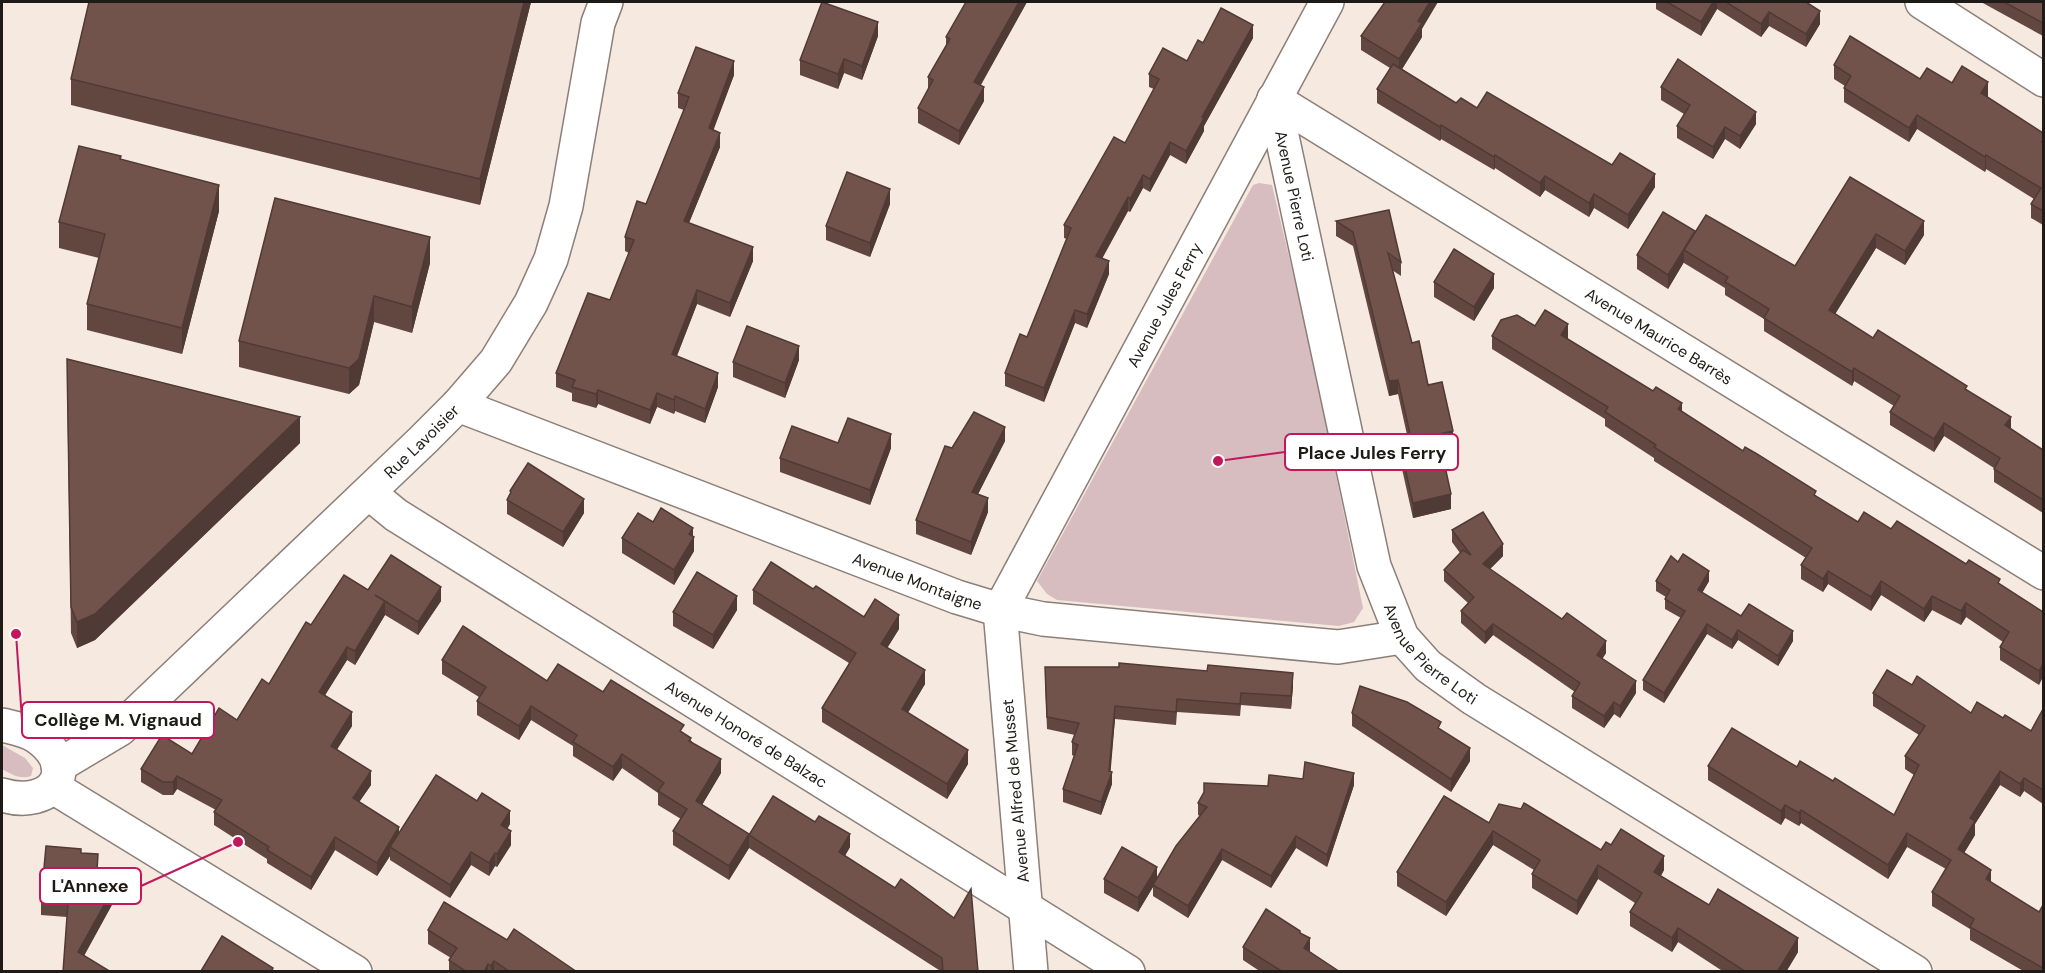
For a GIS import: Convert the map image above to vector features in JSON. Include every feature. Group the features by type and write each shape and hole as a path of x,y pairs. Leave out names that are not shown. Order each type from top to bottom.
{"street":[{"name":"Rue Lavoisier","path":"2,795 29,799 50,792 55,776 120,729 369,493 458,405 496,361 531,303 551,259 566,206 598,23 606,2"},
{"name":"Avenue Jules Ferry","path":"1000,610 1327,2"},
{"path":"1922,2 2043,80"},
{"name":"Avenue Maurice Barrès","path":"1274,99 2043,573"},
{"name":"Avenue Pierre Loti","path":"1274,99 1374,566 1402,637 1428,666 1474,699 1915,972"},
{"name":"Avenue Montaigne","path":"458,405 946,593 1000,610 1043,620 1338,647 1402,637"},
{"name":"Avenue Honoré de Balzac","path":"369,493 396,515 1128,972"},
{"name":"Avenue Alfred de Musset","path":"1000,610 1031,972"},
{"path":"2,725 38,737 54,754 55,776 355,972"}],"shaded area":[{"path":"1259,183 1272,185 1309,341 1363,608 1354,622 1339,626 1057,600 1047,594 1037,581 1253,185"},
{"path":"2,745 25,758 33,768 31,776 19,777 2,769"}],"building":[{"path":"89,2 524,2 480,179 71,79"},
{"path":"822,2 878,22 862,66 844,59 838,74 800,60"},
{"path":"966,2 1019,2 974,82 984,87 959,131 918,108 933,80 928,77 950,39 946,37"},
{"path":"1385,2 1430,2 1418,21 1422,23 1399,59 1361,36"},
{"path":"1667,2 1713,2 1701,22"},
{"path":"1726,2 1806,2 1820,11 1806,34 1769,12 1761,24"},
{"path":"2004,2 2043,2 2043,23"},
{"path":"1221,8 1253,25 1202,117 1204,118 1186,151 1170,142 1150,179 1143,175 1130,199 1128,197 1096,256 1109,261 1087,314 1075,310 1044,388 1005,373 1020,334 1027,337 1071,228 1064,225 1114,137 1125,143 1159,79 1149,74 1163,48 1187,61 1198,40 1203,43"},
{"path":"1850,36 1920,79 1927,68 1952,83 1962,66 1988,82 1981,93 2043,133 2043,211 2031,204 2041,188 1917,115 1909,128 1844,88 1851,76 1834,65"},
{"path":"696,47 734,61 709,128 720,133 684,221 753,247 730,303 697,290 672,354 718,373 705,409 675,396 674,400 657,393 650,410 598,390 596,394 572,387 575,380 556,373 588,293 610,300 634,240 625,237 637,201 646,204 689,97 678,93"},
{"path":"1678,59 1756,112 1740,136 1725,127 1713,147 1677,126 1690,105 1661,87"},
{"path":"1393,64 1456,103 1461,98 1477,108 1487,92 1612,165 1620,153 1655,174 1628,215 1594,194 1589,203 1545,176 1540,183 1377,89"},
{"path":"79,146 219,185 182,328 87,304 105,234 59,222"},
{"path":"847,172 890,189 870,243 826,226"},
{"path":"1850,177 1924,221 1905,251 1876,234 1829,310 1873,338 1878,330 1967,386 1965,389 2011,417 2005,425 2043,450 2043,500 1994,469 2000,458 1944,423 1934,439 1890,412 1900,396 1854,368 1852,372 1764,318 1769,309 1725,282 1728,277 1684,250 1706,215 1795,266"},
{"path":"275,198 430,237 412,307 374,296 359,359 349,368 239,341"},
{"path":"1389,210 1401,262 1388,253 1412,343 1419,341 1428,385 1442,382 1453,431 1438,434 1451,494 1413,503 1402,455 1414,452 1398,380 1389,381 1353,232 1336,221"},
{"path":"1663,212 1695,231 1668,275 1637,255"},
{"path":"1454,249 1494,274 1474,307 1434,282"},
{"path":"1545,310 1568,324 1561,335 1653,391 1656,387 1682,403 1678,409 1743,451 1745,447 1816,491 1814,495 1858,522 1864,512 1891,529 1897,521 1966,564 1969,560 2000,579 1998,583 2043,612 2043,664 2039,671 2000,647 2009,632 1966,603 1961,611 1932,596 1924,609 1881,581 1871,597 1828,571 1823,579 1801,565 1812,548 1654,447 1656,445 1605,412 1608,407 1492,336 1501,320 1517,315 1535,326"},
{"path":"747,326 799,346 785,383 733,362"},
{"path":"67,359 300,417 95,614 77,622 71,607"},
{"path":"974,412 1005,427 972,492 988,498 971,542 916,520 945,446 952,448"},
{"path":"848,418 891,434 870,490 780,458 792,426 838,443"},
{"path":"528,463 584,499 563,532 507,500 510,491"},
{"path":"661,508 693,528 689,534 694,537 674,570 622,538 638,513 653,522"},
{"path":"1483,512 1503,544 1483,564 1562,619 1567,613 1606,641 1597,655 1636,681 1620,706 1614,702 1604,716 1572,696 1580,683 1493,624 1485,632 1461,611 1474,597 1444,570 1463,550 1471,555 1452,530"},
{"path":"1683,554 1709,571 1698,590 1741,616 1749,604 1793,631 1778,656 1738,630 1732,640 1707,624 1664,693 1643,680 1685,611 1665,599 1670,590 1656,581 1671,556 1678,562"},
{"path":"391,555 441,587 418,622 385,601 355,651 347,647 319,692 352,712 331,746 371,771 353,798 399,827 377,863 335,837 311,877 267,850 269,847 214,812 222,800 177,776 173,782 163,782 141,769 162,735 192,754 219,708 237,720 262,679 269,684 306,622 311,625 344,575 368,590"},
{"path":"771,562 813,589 816,586 864,617 875,599 899,615 881,644 925,670 902,709 968,750 947,784 822,708 856,653 753,590"},
{"path":"697,572 737,596 713,635 673,612"},
{"path":"463,626 547,681 558,664 603,692 611,680 684,725 680,731 691,738 689,741 721,759 696,801 749,834 729,866 673,831 687,809 658,791 664,783 622,754 613,767 573,742 577,735 531,706 519,726 477,701 486,687 442,660"},
{"path":"1119,663 1207,671 1208,665 1293,673 1291,696 1241,693 1240,704 1177,699 1176,712 1115,706 1109,771 1112,772 1101,802 1063,789 1078,745 1072,742 1079,723 1047,717 1045,667 1119,667"},
{"path":"1887,670 1912,685 1917,676 1971,713 1977,702 2031,731 2043,709 2043,790 2024,778 2020,784 2000,771 1970,818 1975,821 1958,849 1991,870 1986,879 2039,912 2043,905 2043,968 1970,927 1974,919 1932,892 1951,860 1907,833 1888,865 1801,810 1799,813 1785,805 1781,811 1708,766 1732,728 1797,767 1800,761 1833,781 1835,778 1894,815 1919,765 1905,756 1925,726 1873,693"},
{"path":"1360,686 1407,702 1441,722 1438,728 1470,748 1451,779 1352,713"},
{"path":"1305,762 1354,773 1327,855 1296,836 1271,876 1222,849 1188,906 1153,885 1176,846 1207,807 1198,803 1204,792 1204,783 1268,786 1269,775 1303,779"},
{"path":"436,775 477,801 482,793 510,811 501,825 511,831 497,854 495,853 489,863 471,852 450,885 390,847"},
{"path":"773,796 815,822 819,816 850,834 839,852 895,888 901,879 954,918 971,889 978,972 943,972 942,958 749,835"},
{"path":"1444,796 1489,823 1499,804 1521,809 1524,803 1601,850 1606,842 1611,845 1621,829 1664,856 1654,872 1709,905 1718,889 1798,938 1777,972 1746,972 1678,928 1672,938 1630,912 1642,893 1598,865 1577,901 1532,874 1540,860 1493,831 1446,902 1397,872"},
{"path":"46,846 81,849 81,853 98,854 97,870 108,871 108,877 119,878 78,952 111,972 63,972 68,903 41,901"},
{"path":"1122,847 1157,867 1138,898 1104,879"},
{"path":"444,902 507,940 514,929 577,972 510,972 494,961 491,966 488,964 484,972 467,972 449,960 457,948 428,930"},
{"path":"1266,909 1310,938 1304,948 1340,972 1283,972 1243,947"},
{"path":"222,936 273,968 271,972 201,971"}],"place":[{"name":"Place Jules Ferry","path":"1218,461"},
{"name":"Collège M. Vignaud","path":"16,634"},
{"name":"L'Annexe","path":"238,842"}]}
